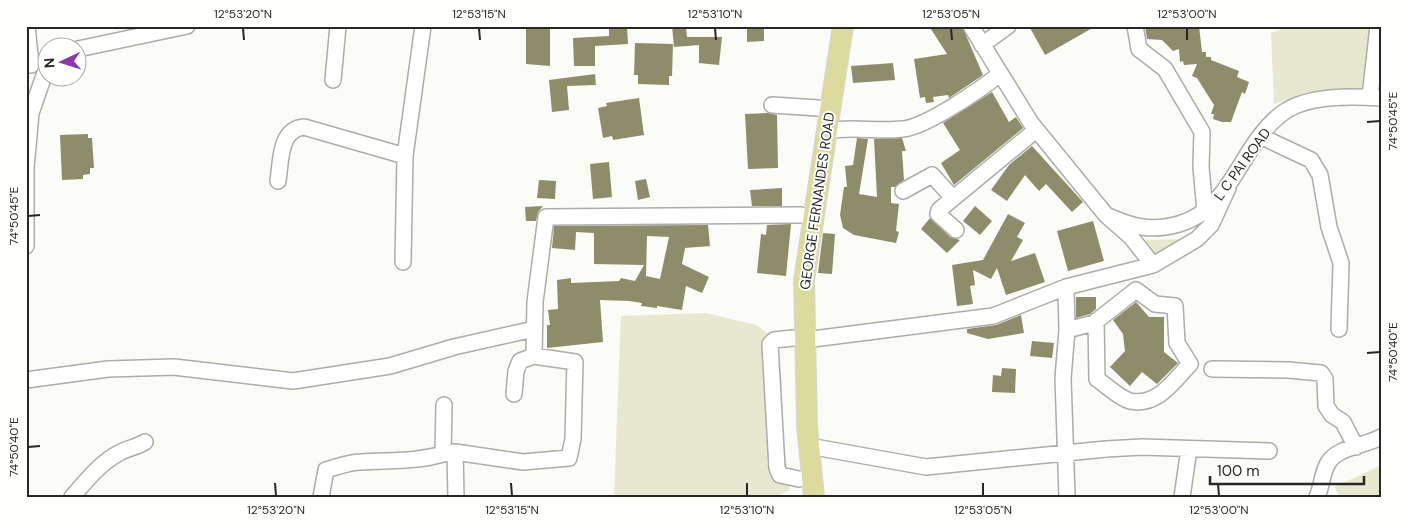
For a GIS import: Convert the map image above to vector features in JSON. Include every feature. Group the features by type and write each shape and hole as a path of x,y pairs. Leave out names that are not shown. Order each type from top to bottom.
{"main road":[{"name":"GEORGE FERNANDES ROAD","path":"814,497 799,339 794,260 830,26"},
{"name":"GEORGE FERNANDES ROAD","path":"799,488 799,339 804,280 843,26"}],"street":[{"path":"27,26 29,64"},
{"path":"88,47 117,43 187,26"},
{"path":"333,80 338,26"},
{"path":"403,262 405,156 423,26"},
{"path":"971,26 1036,130 1106,215 1131,237 1153,265"},
{"path":"982,45 1008,26"},
{"path":"1135,26 1139,49 1165,69 1202,132 1201,167 1205,211"},
{"path":"1375,98 1378,26"},
{"path":"826,131 843,128 904,129 914,126 967,98 1000,74"},
{"path":"26,246 26,168 32,113 40,88"},
{"name":"L C PAI ROAD","path":"1106,215 1142,228 1160,230 1195,219 1228,188 1260,136 1284,112 1298,106 1329,99 1375,98"},
{"path":"772,105 818,108"},
{"path":"278,181 284,142 290,131 297,128 304,127 405,156"},
{"path":"956,230 938,212 1036,130"},
{"path":"1260,136 1311,160 1320,175 1329,227 1341,263 1339,329"},
{"path":"902,191 932,175 953,198"},
{"path":"799,339 993,316 1066,287 1153,265 1197,239 1211,225 1228,188"},
{"path":"534,356 535,302 546,216 801,215"},
{"path":"1066,287 1067,330 1063,378 1067,496"},
{"path":"1067,330 1096,321 1136,290 1155,304 1175,306 1178,343 1190,364 1166,390 1151,400 1129,401 1097,379 1096,321"},
{"path":"26,380 108,369 174,367 293,381 390,366 454,347 534,329"},
{"path":"321,497 326,470 359,462 424,460 449,453 523,462 569,458 573,439 575,362 534,356 520,361 516,372 514,394"},
{"path":"1212,369 1288,370 1321,374 1325,379 1326,406 1332,415 1343,422 1356,447"},
{"path":"444,406 456,497"},
{"path":"1317,497 1328,464 1334,455 1368,444 1381,437"},
{"path":"72,497 96,469 120,452 135,449 145,442"},
{"path":"809,446 926,467 1124,448 1269,451"},
{"path":"1182,497 1189,449"}],"green space":[{"path":"1291,26 1377,26 1364,89 1311,92 1274,104 1271,33"},
{"path":"1187,239 1157,260 1138,240"},
{"path":"706,313 756,325 777,340 782,383 781,423 790,490 775,497 614,497 621,316"},
{"path":"1381,465 1381,494 1374,497 1339,497 1335,487"}],"building":[{"path":"526,26 550,26 550,66 526,64"},
{"path":"609,26 627,26 628,44 595,46 595,66 574,66 573,38 609,36"},
{"path":"672,26 686,26 687,37 722,37 719,65 699,63 699,45 674,47"},
{"path":"747,26 764,26 764,41 747,42"},
{"path":"929,26 962,26 983,75 949,98 948,95 933,97 934,102 926,103 925,97 920,98 914,59 947,54"},
{"path":"1029,26 1096,26 1045,55"},
{"path":"1145,26 1199,26 1202,52 1206,52 1206,57 1211,57 1211,60 1239,71 1237,77 1249,82 1245,94 1242,92 1231,122 1213,119 1214,114 1211,114 1214,105 1197,78 1192,76 1197,64 1184,65 1183,61 1180,62 1179,49 1173,51 1162,40 1147,39"},
{"path":"635,43 673,44 672,76 669,76 669,85 638,84 638,75 634,75"},
{"path":"893,63 895,80 853,83 851,66"},
{"path":"595,74 596,85 567,86 569,110 552,112 549,80"},
{"path":"992,92 1009,122 1016,117 1023,128 954,185 941,163 960,150 943,123"},
{"path":"639,98 644,135 613,140 612,136 603,138 598,108 607,106 606,103"},
{"path":"768,113 777,115 778,168 748,169 745,114"},
{"path":"88,134 88,138 92,138 94,168 90,168 90,174 83,175 83,179 62,180 60,135"},
{"path":"857,138 868,139 859,194 877,197 874,139 902,138 906,151 902,151 904,180 895,187 891,187 891,203 899,204 896,231 899,232 896,243 854,235 843,228 840,215 844,187 847,187 845,166 853,165"},
{"path":"1032,146 1083,202 1072,212 1046,184 1039,191 1025,175 1007,201 991,190 1009,165"},
{"path":"609,162 612,197 593,199 590,164"},
{"path":"646,179 650,197 638,200 635,181"},
{"path":"539,180 556,181 555,199 537,198"},
{"path":"782,188 782,206 752,206 750,190"},
{"path":"543,206 538,212 536,221 526,221 525,207"},
{"path":"975,206 992,221 980,235 963,221"},
{"path":"1008,214 1025,223 1017,237 1023,240 1011,261 1035,253 1045,282 1006,295 997,268 991,279 973,270 975,285 970,286 973,304 957,306 952,265 983,260"},
{"path":"930,218 950,237 960,240 947,253 921,229"},
{"path":"1093,221 1104,261 1068,271 1057,231"},
{"path":"791,224 786,276 757,273 761,234 766,235 767,225"},
{"path":"708,225 710,246 685,248 682,264 709,277 702,293 686,286 682,310 657,306 657,308 641,306 642,303 629,301 600,300 603,342 547,348 547,325 550,325 548,310 558,309 557,280 571,278 571,283 619,281 621,278 635,281 644,265 594,264 594,233 576,232 575,250 552,248 554,226","holes":["647,236 669,237 660,279 646,276"]},
{"path":"823,233 835,234 832,274 818,273"},
{"path":"1076,297 1096,297 1096,309 1090,314 1076,318"},
{"path":"1136,302 1149,317 1164,317 1164,352 1178,363 1157,384 1142,372 1130,386 1110,367 1125,351 1123,334 1113,320"},
{"path":"1021,315 1024,333 988,339 967,333 967,329 996,325"},
{"path":"1032,341 1054,343 1052,358 1030,356"},
{"path":"1002,368 1016,369 1015,393 992,392 993,375 1001,376"}]}
